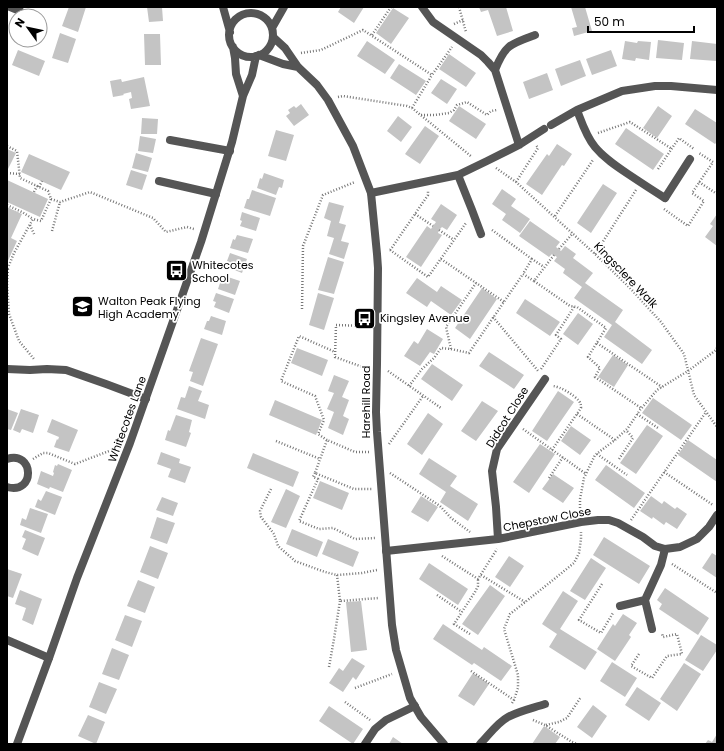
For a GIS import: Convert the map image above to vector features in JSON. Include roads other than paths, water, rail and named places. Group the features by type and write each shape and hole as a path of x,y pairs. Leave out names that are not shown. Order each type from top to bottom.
{"street":[{"path":"222,7 230,33 235,58 236,74 243,96"},
{"path":"230,33 236,20 244,12 256,7"},
{"path":"272,28 284,7"},
{"path":"422,7 433,22 471,48 495,70 519,145"},
{"path":"233,46 243,55 258,56 267,50 273,37 272,28 265,18 259,14 244,12"},
{"path":"495,70 501,57 509,46 535,34"},
{"name":"Harehill Road","path":"273,37 290,55 298,67 317,85 328,100 353,146 371,193 377,254 376,412 378,463 392,625 396,650 410,698 421,717 444,744"},
{"name":"Harehill Road","path":"258,56 298,67"},
{"name":"Whitecotes Lane","path":"16,744 49,658 77,578 130,443 205,232 230,151 243,96 258,56"},
{"path":"371,193 458,175 519,145 577,110 622,91 655,86 717,90"},
{"path":"577,110 588,136 599,151 611,163 665,198 690,159"},
{"path":"170,140 230,151"},
{"path":"458,175 481,234"},
{"path":"159,181 216,194"},
{"path":"7,369 66,370 146,399"},
{"name":"Didcot Close","path":"501,539 492,471 497,449 515,423 542,376"},
{"path":"7,459 17,458 22,460 28,470 26,482 21,487 14,489 7,487"},
{"path":"652,629 645,600 665,550 680,547 697,538 709,527 717,515"},
{"name":"Chepstow Close","path":"386,551 501,539 581,522 598,520 609,520 618,523 643,537 655,546 665,550"},
{"path":"620,606 645,600"},
{"path":"7,640 49,658"},
{"path":"480,744 507,718 545,704"},
{"path":"365,744 375,729 386,720 415,706"}],"place":[{"name":"Whitecotes School","path":"177,271"},
{"name":"Walton Peak Flying High Academy","path":"82,307"},
{"name":"Kingsley Avenue","path":"364,318"}]}
